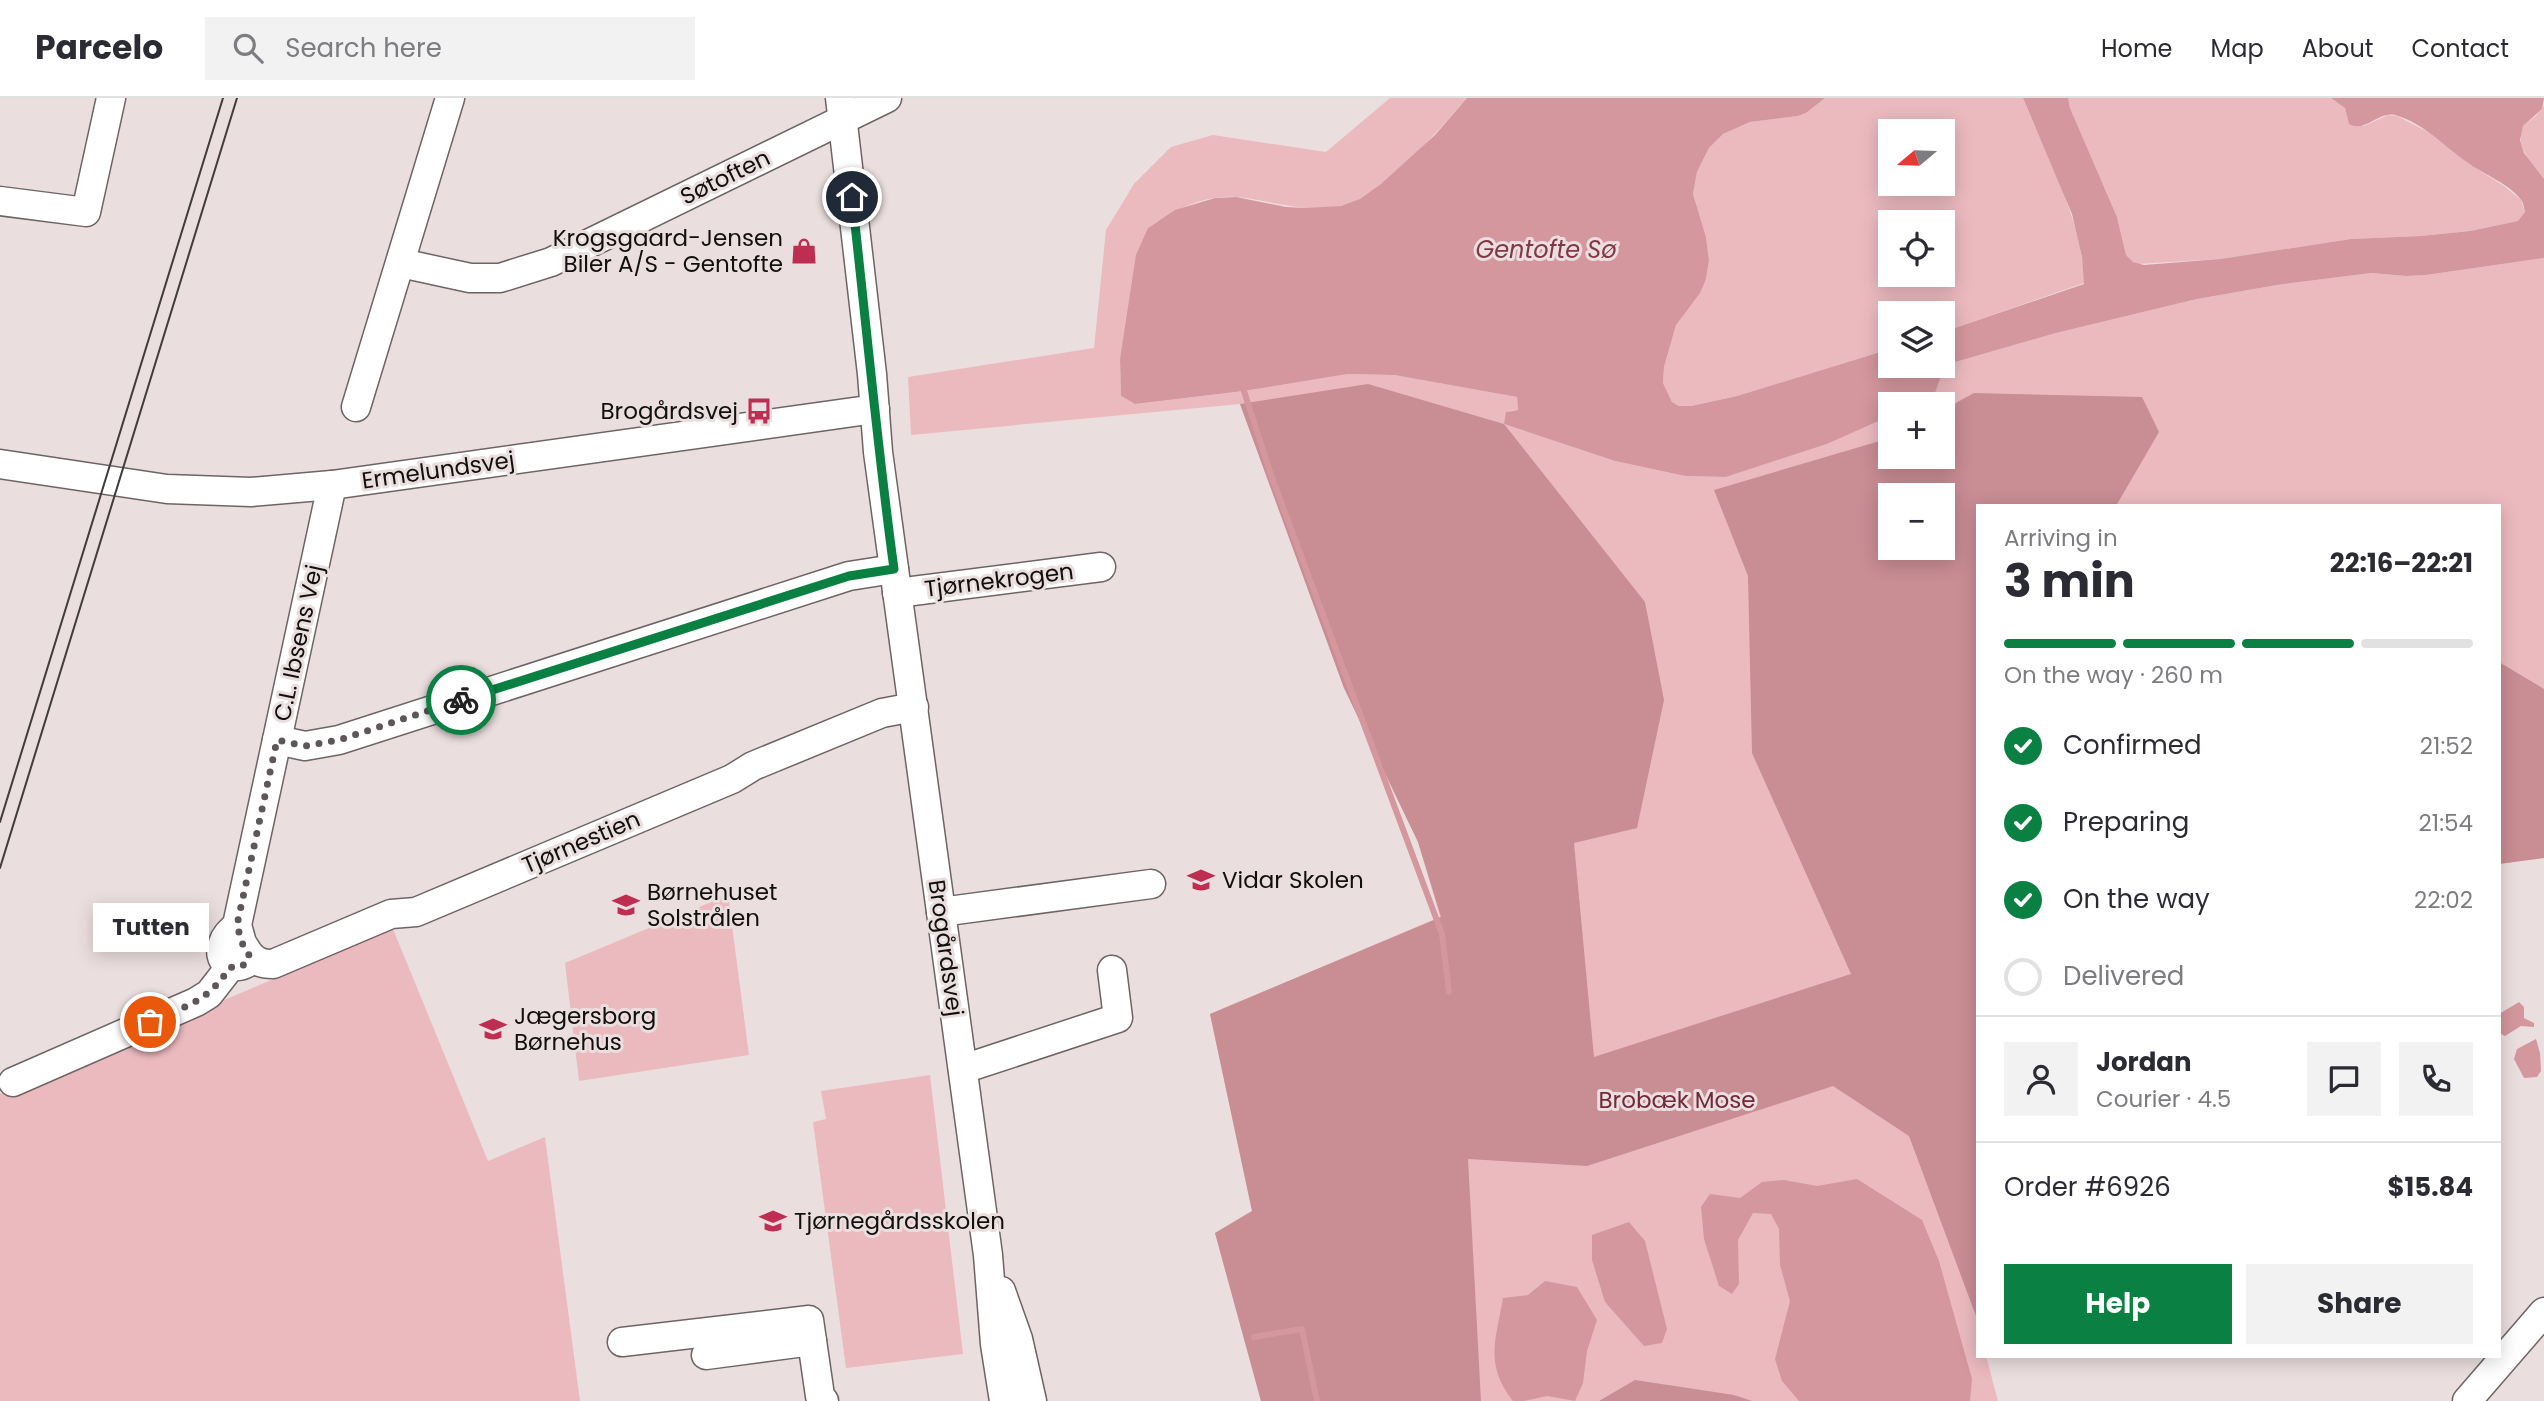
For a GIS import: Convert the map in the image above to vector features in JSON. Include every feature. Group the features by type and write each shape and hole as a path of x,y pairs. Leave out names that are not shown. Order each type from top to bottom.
{"street":[{"path":"0,201 86,212 111,98"},
{"path":"356,407 450,98"},
{"name":"Søtoften","path":"401,264 470,278 500,278 551,262 842,108 887,98"},
{"name":"Brogårdsvej","path":"842,108 895,581 989,1255 995,1344 1011,1399"},
{"name":"Ermelundsvej","path":"0,464 167,489 251,492 332,485 874,409"},
{"name":"C.L. Ibsens Vej","path":"239,960 242,943 230,932 277,740 332,485"},
{"name":"Tjørnekrogen","path":"277,740 305,746 339,740 849,576 895,581 1101,567"},
{"name":"Tjørnestien","path":"239,960 254,960 264,964 284,961 391,914 416,912 745,773 753,766 882,713 914,707"},
{"path":"941,912 1151,884"},
{"path":"13,1082 196,1002 209,994 239,960"},
{"path":"963,1069 1118,1018 1112,970"},
{"path":"2467,1401 2544,1312"},
{"path":"621,1342 809,1320 820,1396 824,1401"},
{"path":"706,1355 812,1341"}],"green space":[{"name":"Brobæk Mose","path":"1390,98 1467,98 1401,169 1358,200 1327,208 1312,208 1237,197 1213,198 1179,209 1148,228 1120,359 1121,396 1135,404 1245,391 1348,374 1394,375 1517,397 1518,410 1508,411 1504,424 1615,461 1685,476 1726,477 1827,444 1878,421 1878,469 1955,469 1955,392 1935,392 1940,378 1955,378 1955,362 2056,333 2197,299 2371,273 2426,275 2544,258 2544,858 2501,864 2501,504 1976,504 1976,1358 1987,1358 1998,1401 1261,1401 1215,1233 1252,1211 1210,1014 1440,917 1418,842 1344,688 1240,404 911,435 908,377 1094,348 1106,230 1134,184 1171,147 1213,135 1326,152"},
{"path":"1825,98 2023,98 2070,212 2082,259 2084,283 1955,328 1955,301 1878,301 1878,353 1737,396 1691,406 1679,406 1672,402 1663,383 1664,367 1676,325 1706,279 1709,259 1706,237 1693,194 1697,172 1709,148 1723,134 1750,122 1798,116"},
{"path":"2068,98 2331,98 2345,108 2349,123 2364,126 2388,115 2397,116 2432,134 2466,162 2521,200 2525,212 2518,221 2470,231 2351,239 2220,259 2137,264 2126,255 2117,217"},
{"path":"2544,106 2544,179 2526,154 2521,134 2523,126"},
{"path":"1368,384 1504,424 1645,602 1664,700 1637,828 1574,843 1594,1057 1851,974 1752,753 1748,576 1714,490 1878,442 1878,469 1955,469 1955,403 1974,393 2142,397 2159,432 2117,504 1976,504 1976,1316 1909,1136 1833,1086 1587,1166 1468,1159 1481,1401 1261,1401 1215,1233 1252,1211 1210,1014 1441,917 1418,842 1344,688 1240,404"},
{"path":"2501,663 2544,689 2544,858 2501,864"},
{"path":"728,895 749,1055 579,1081 565,963"},
{"path":"393,929 488,1161 545,1137 580,1401 0,1401 0,1094"},
{"path":"930,1075 963,1354 846,1368 813,1122 826,1119 821,1091"},
{"path":"1635,1380 1734,1395 1752,1401 1599,1401"}],"water":[{"name":"Gentofte Sø","path":"1467,98 1825,98 1798,116 1750,122 1723,134 1709,148 1697,172 1693,194 1706,237 1709,260 1706,279 1700,293 1676,325 1664,367 1663,383 1672,402 1679,406 1691,406 1737,396 1878,353 1878,378 1940,378 1935,392 1878,392 1878,421 1827,444 1726,477 1685,476 1615,461 1504,424 1506,412 1518,410 1517,397 1394,375 1348,374 1244,391 1135,404 1121,396 1120,359 1136,255 1148,228 1175,210 1215,198 1236,197 1286,207 1341,206 1360,199 1381,184 1435,135"},
{"name":"Gentofte Sø","path":"2023,98 2068,98 2117,217 2126,255 2133,262 2144,265 2220,259 2351,239 2470,231 2518,221 2525,212 2517,195 2468,163 2425,129 2395,115 2383,116 2367,124 2355,126 2349,124 2345,108 2331,98 2544,98 2542,109 2523,126 2520,140 2524,153 2544,179 2544,258 2426,275 2371,273 2277,285 2197,299 2056,333 1955,362 1955,328 2084,284 2082,257 2072,214"},
{"path":"2519,1002 2524,1007 2524,1018 2534,1023 2534,1027 2521,1026 2505,1036 2501,1034 2501,1013"},
{"path":"2536,1039 2541,1071 2537,1077 2524,1078 2514,1059 2517,1049"},
{"path":"1857,1179 1922,1220 1939,1261 1972,1379 1970,1401 1799,1401 1782,1381 1775,1359 1790,1301 1780,1265 1779,1229 1771,1214 1753,1213 1738,1240 1739,1284 1732,1294 1719,1286 1704,1239 1701,1207 1710,1194 1740,1198 1762,1182 1784,1180 1817,1186"},
{"path":"1629,1222 1645,1241 1667,1329 1662,1343 1644,1346 1605,1302 1592,1260 1592,1235"},
{"path":"1545,1281 1577,1287 1597,1320 1587,1351 1583,1383 1575,1401 1547,1396 1513,1401 1504,1388 1495,1363 1495,1339 1503,1298 1528,1295"}],"waterway":[{"path":"1244,391 1271,475 1442,934 1449,992"},
{"path":"1254,1337 1302,1329 1317,1401"}],"tram line":[{"path":"0,822 223,98"},
{"path":"0,868 237,98"}],"way so far":[{"path":"150,1022 196,1002 209,994 230,967 238,968 247,963 249,954 242,943 237,925 277,740 305,746 339,740 461,700"}],"place":[{"name":"Krogsgaard-Jensen Biler A/S - Gentofte","path":"804,251"},
{"name":"Brogårdsvej","path":"759,411"},
{"name":"Vidar Skolen","path":"1201,880"},
{"name":"Børnehuset Solstrålen","path":"626,905"},
{"name":"Tutten","path":"150,1022"},
{"name":"Jægersborg Børnehus","path":"493,1029"},
{"name":"Tjørnegårdsskolen","path":"773,1221"}],"route":[{"path":"461,700 849,576 894,569 878,452 852,197"}]}
